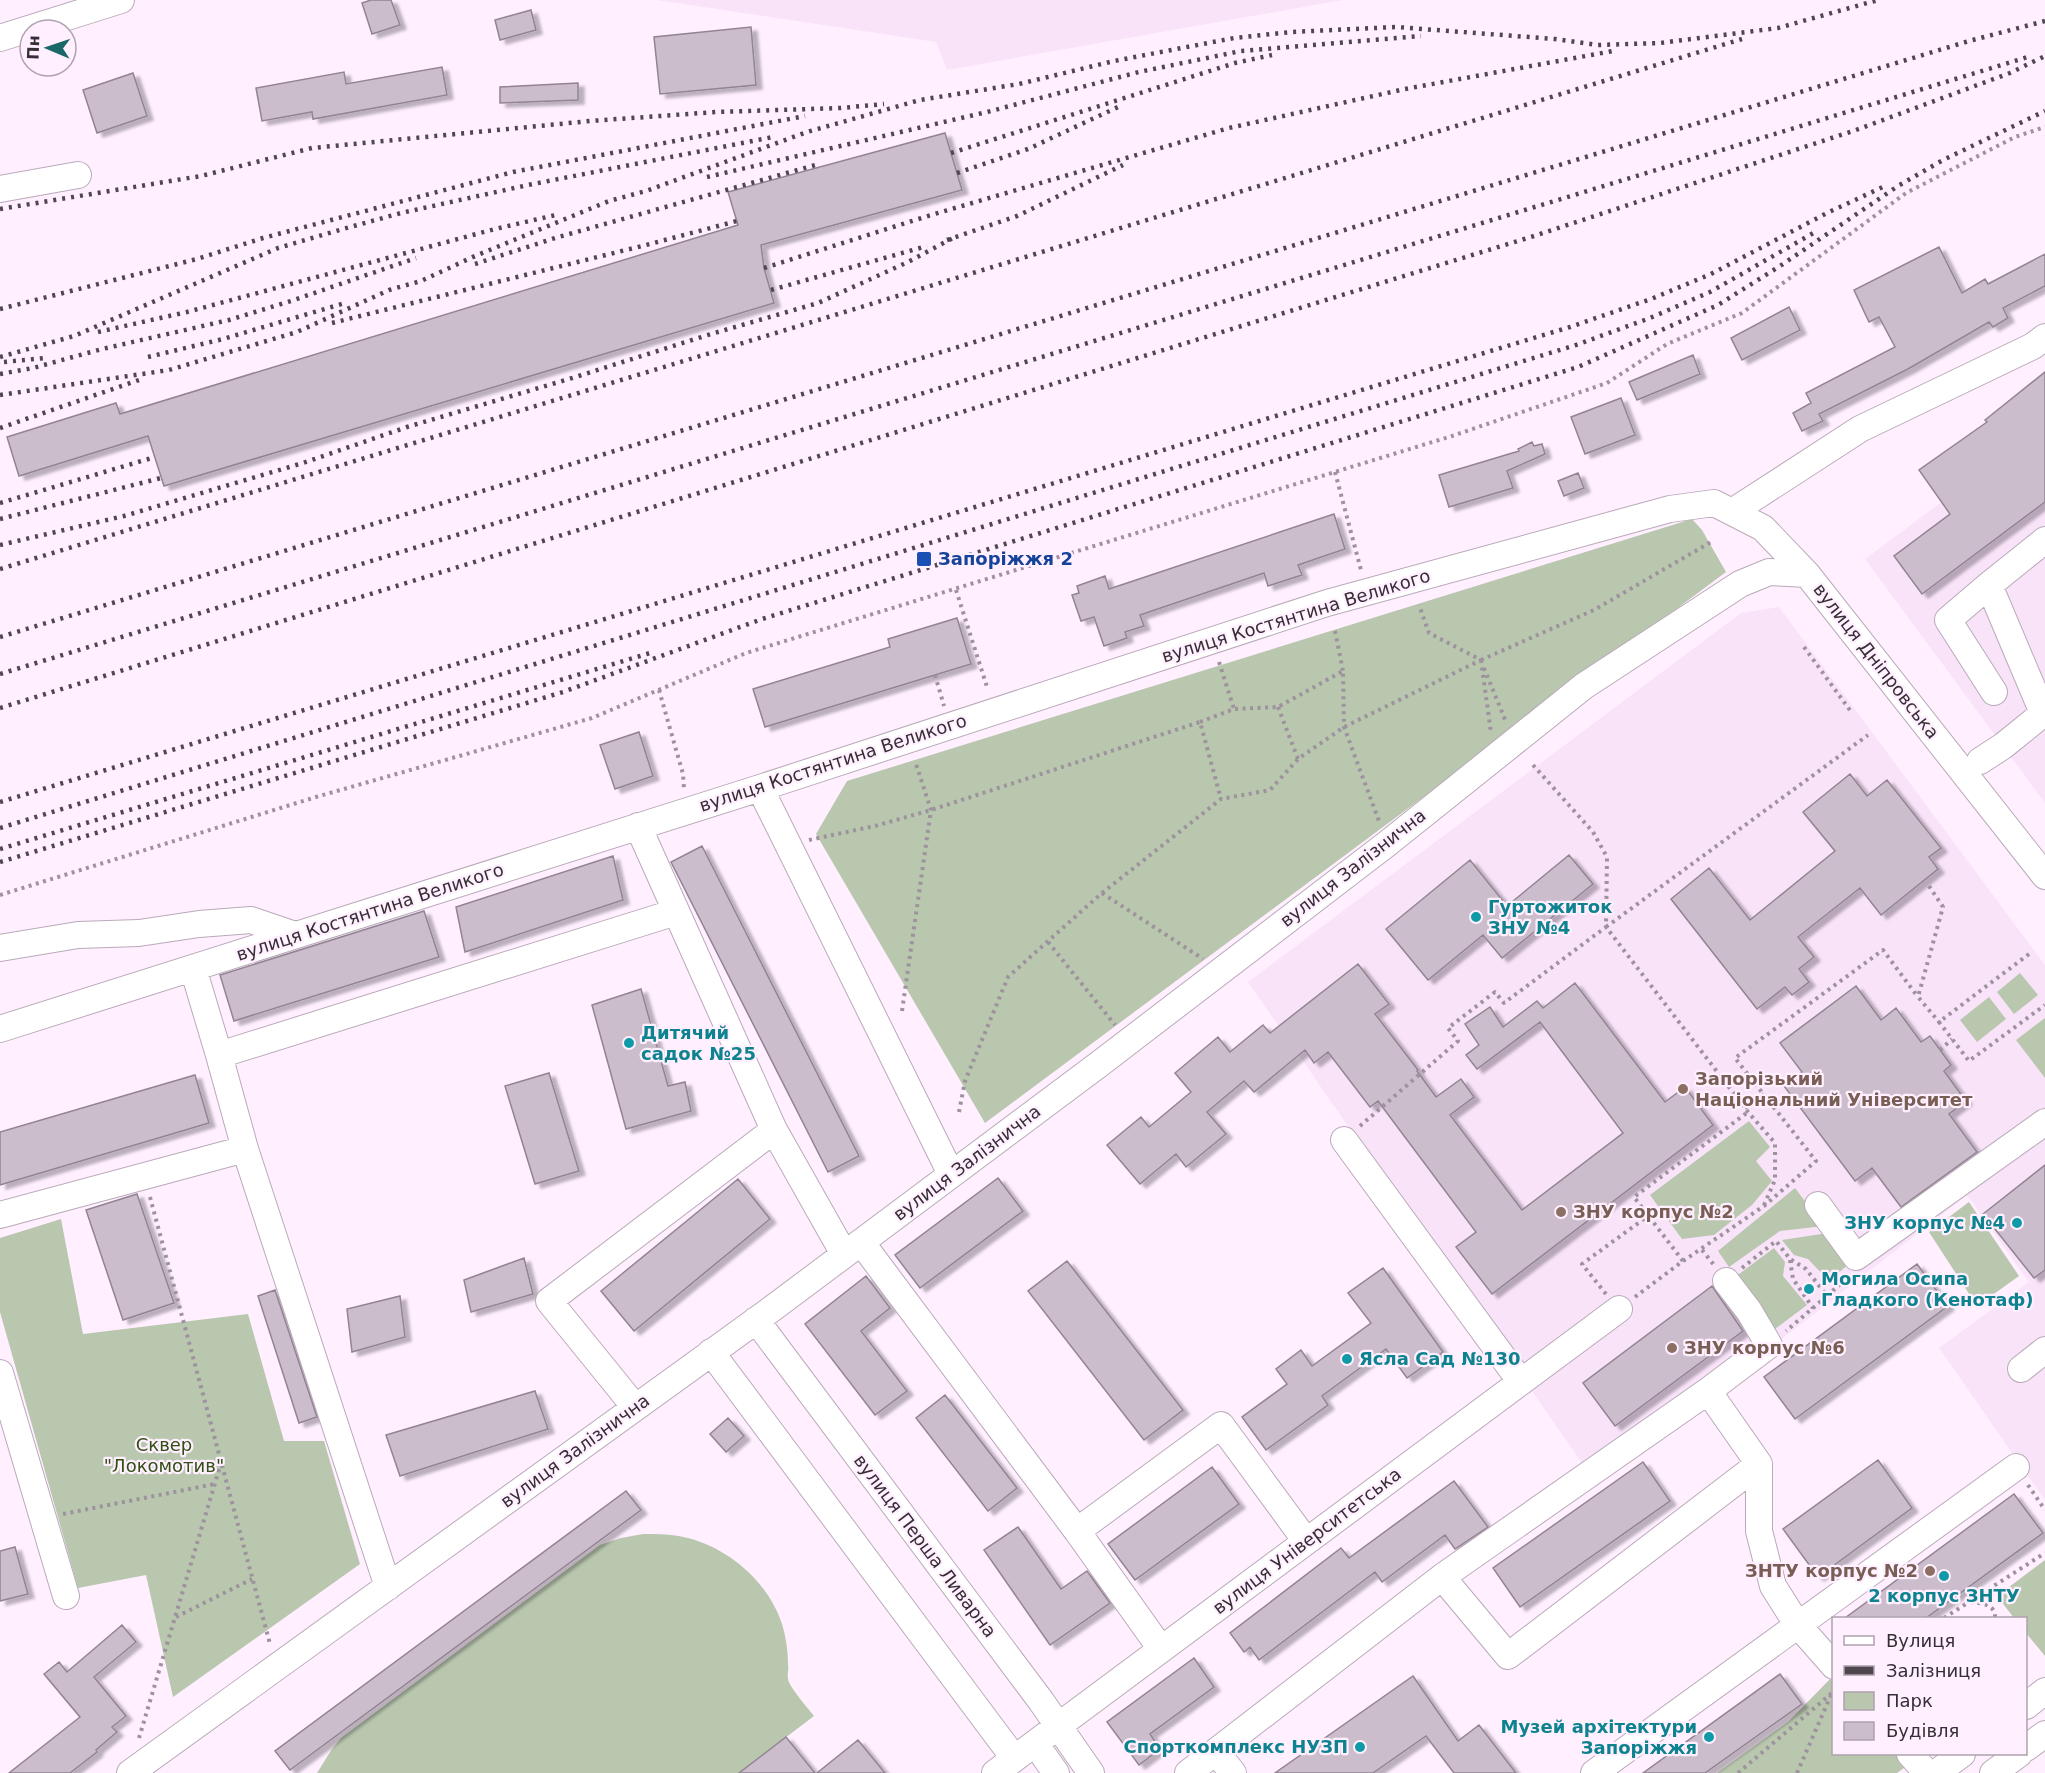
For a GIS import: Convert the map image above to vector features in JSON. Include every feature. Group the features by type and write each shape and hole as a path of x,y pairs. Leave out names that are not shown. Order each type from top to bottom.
{"street":[{"path":"0,38 121,0"},
{"path":"0,189 78,175"},
{"path":"1732,512 1860,429 2033,346 2045,337"},
{"name":"вулиця Дніпровська","path":"1670,510 1714,503 1763,528 1807,574 2045,876"},
{"name":"вулиця Костянтина Великого","path":"0,1029 760,788 1327,603 1670,510"},
{"path":"1994,692 1948,620 2045,540"},
{"name":"вулиця Залізнична","path":"130,1773 853,1248 1388,843 1584,686 1740,584 1769,573 1807,574"},
{"path":"1980,761 2003,746 2044,712 1989,585"},
{"path":"760,788 951,1174"},
{"path":"638,826 774,1130 853,1248 1077,1531 1161,1649"},
{"path":"219,1055 676,912"},
{"path":"0,948 78,935 139,933 199,924 251,920 295,935"},
{"path":"193,968 245,1149 387,1587"},
{"path":"1818,1205 1856,1257 2045,1122"},
{"path":"635,1407 549,1301 774,1130"},
{"path":"1344,1140 1521,1382"},
{"path":"0,1215 245,1149"},
{"path":"1188,1773 1442,1576 1708,1391 1769,1345 1749,1311 1726,1281"},
{"name":"вулиця Університетська","path":"1005,1766 1619,1309"},
{"name":"вулиця Перша Ливарна","path":"756,1320 1034,1692 1091,1773"},
{"path":"2020,1369 2045,1350"},
{"path":"711,1352 1005,1766"},
{"path":"0,1373 66,1596"},
{"path":"1708,1391 1759,1464 1759,1531 1773,1586 1797,1624 1832,1665"},
{"path":"1077,1531 1221,1425 1306,1541"},
{"path":"1442,1576 1508,1656 1759,1464"},
{"path":"1594,1773 2016,1467"},
{"path":"2027,1704 2045,1691"},
{"path":"2027,1748 2045,1734"},
{"path":"1216,1752 1233,1773"},
{"path":"1911,1755 1927,1773"},
{"path":"1936,1773 1961,1755"},
{"path":"1993,1773 2018,1755"}],"path":[{"path":"0,895 316,797 592,718 746,654 1452,436 1607,383 1668,344 1742,313 1906,193 2015,137 2045,127"},
{"path":"1335,472 1362,574"},
{"path":"959,1112 965,1081 1008,977 1102,893 1221,799 1270,790 1298,759 1344,728 1481,660 1594,610 1711,542"},
{"path":"956,590 988,690"},
{"path":"1419,605 1429,633 1481,660 1504,750"},
{"path":"1335,631 1343,671 1344,728 1388,843"},
{"path":"1804,647 1852,713"},
{"path":"1481,660 1504,750"},
{"path":"1220,666 1234,709"},
{"path":"803,841 875,826 931,810 1234,709 1278,707 1343,671"},
{"path":"935,675 944,704"},
{"path":"660,690 683,774 684,789"},
{"path":"1278,707 1298,759"},
{"path":"1200,722 1221,799"},
{"path":"1344,1140 1458,1041 1448,1028 1495,992 1504,1002 1868,735"},
{"path":"902,1011 931,810 915,760"},
{"path":"1533,765 1593,832 1607,857 1606,927 1748,1112 1775,1143 1775,1180 1764,1206"},
{"path":"1918,997 1943,907 1929,886"},
{"path":"1102,893 1221,970"},
{"path":"1048,942 1128,1042"},
{"path":"1648,1216 1582,1264 1619,1309 1683,1261 1764,1206 1816,1161 1735,1058 1883,950 1969,1061 2045,1005"},
{"path":"1938,1022 2029,954"},
{"path":"1940,1050 1952,1039"},
{"path":"1745,1108 1764,1094"},
{"path":"1683,1261 1634,1197 1748,1112"},
{"path":"145,1176 271,1645"},
{"path":"1726,1281 1776,1241 1790,1259 1806,1269 1827,1296 1769,1345"},
{"path":"1790,1259 1793,1279 1813,1308"},
{"path":"138,1743 222,1462"},
{"path":"2016,1467 2045,1510"},
{"path":"43,1518 215,1484"},
{"path":"1946,1617 2045,1553"},
{"path":"175,1617 252,1578"},
{"path":"1969,1602 1982,1603 1992,1608 1995,1617"},
{"path":"1738,1773 1832,1692"},
{"path":"1797,1773 1832,1693"}],"shaded area":[{"path":"657,0 1343,0 947,70 936,42"},
{"path":"2045,425 2045,803 1865,559"},
{"name":"Запорізький Національний Університет","path":"1779,607 2045,965 2045,1500 1939,1348 2029,1282 1967,1195 1737,1374 1591,1476 1248,982 1741,613"}],"green space":[{"path":"1692,519 1702,530 1726,572 985,1123 816,834 847,781"},
{"path":"2020,973 2038,995 2014,1014 1997,992"},
{"path":"1989,997 2006,1019 1977,1042 1960,1020"},
{"path":"2045,1018 2045,1078 2016,1040"},
{"path":"1749,1121 1770,1147 1756,1161 1772,1181 1752,1205 1714,1235 1682,1239 1650,1195"},
{"path":"1795,1188 1824,1226 1780,1231 1729,1267 1718,1251"},
{"path":"1969,1202 2019,1276 1977,1306 1929,1232"},
{"name":"Сквер \"Локомотив\"","path":"61,1219 83,1334 248,1314 284,1441 324,1441 360,1564 173,1697 146,1575 78,1588 0,1312 0,1238"},
{"path":"1828,1233 1851,1262 1829,1281 1808,1259 1794,1255 1782,1240"},
{"path":"1774,1248 1785,1262 1783,1276 1807,1305 1771,1332 1731,1280"},
{"path":"643,1534 677,1536 704,1543 746,1569 776,1609 785,1634 789,1683 814,1716 739,1773 317,1773 341,1738 600,1545"},
{"path":"2045,1560 2045,1656 2027,1634 2027,1617 2013,1617 1997,1596"},
{"path":"1830,1679 1832,1681 1832,1755 1899,1755 1908,1765 1897,1773 1717,1773 1789,1721"}],"building":[{"path":"371,0 391,0 400,25 372,34 362,3"},
{"path":"531,10 536,30 500,40 495,20"},
{"path":"751,27 756,85 660,94 654,37"},
{"path":"442,67 447,95 313,119 312,112 262,121 256,88 344,72 346,84"},
{"path":"133,73 147,116 97,133 83,90"},
{"path":"578,83 578,100 500,103 500,87"},
{"path":"945,133 962,190 761,245 764,268 774,303 164,486 148,436 19,476 7,437 116,403 120,414 738,225 728,192"},
{"path":"1939,247 1962,293 1985,279 1988,284 2045,254 2045,286 2003,308 2008,318 1993,327 1989,322 1908,369 1819,414 1823,421 1802,431 1793,413 1811,403 1806,393 1895,347 1879,317 1869,322 1854,290"},
{"path":"1789,307 1800,330 1742,360 1731,338"},
{"path":"1693,355 1700,374 1637,400 1629,382"},
{"path":"2045,372 2045,502 1922,594 1894,556 1950,514 1919,470 1987,422 1985,420"},
{"path":"1621,398 1635,435 1585,454 1571,417"},
{"path":"1532,442 1534,446 1542,444 1545,454 1507,471 1513,488 1449,507 1439,475 1519,451 1518,449"},
{"path":"1578,473 1584,488 1564,496 1558,481"},
{"path":"1334,514 1345,549 1298,565 1302,575 1268,586 1264,573 1140,615 1144,626 1125,632 1127,638 1104,646 1094,617 1081,621 1072,595 1079,593 1077,586 1105,576 1109,589"},
{"path":"957,618 971,664 765,727 753,689 890,647 888,639"},
{"path":"639,732 653,776 615,789 600,745"},
{"path":"1850,774 1867,796 1887,780 1941,848 1929,857 1938,869 1881,915 1860,888 1798,937 1814,957 1799,969 1809,982 1792,995 1785,987 1757,1009 1671,899 1709,868 1750,920 1835,851 1803,812"},
{"path":"702,846 859,1156 828,1172 671,862"},
{"name":"Гуртожиток ЗНУ №4","path":"1569,855 1593,884 1502,958 1483,935 1428,980 1386,929 1470,860 1507,906"},
{"path":"613,856 623,900 465,952 456,907"},
{"path":"424,911 439,957 234,1021 220,975"},
{"path":"1358,964 1389,1004 1375,1014 1436,1097 1461,1079 1474,1097 1450,1115 1522,1210 1623,1133 1540,1022 1477,1069 1466,1055 1479,1045 1465,1024 1490,1007 1503,1027 1537,1001 1543,1008 1575,983 1665,1102 1685,1087 1713,1125 1492,1294 1456,1247 1476,1232 1378,1101 1370,1107 1328,1052 1314,1063 1305,1050 1254,1092 1244,1081 1207,1112 1226,1134 1186,1167 1176,1154 1140,1184 1107,1145 1141,1117 1149,1127 1191,1092 1175,1073 1218,1037 1230,1052 1263,1025 1270,1033"},
{"path":"1856,986 1881,1020 1896,1008 1921,1042 1930,1036 1951,1065 1944,1071 1966,1101 1949,1114 1977,1152 1901,1207 1872,1168 1855,1181 1784,1086 1802,1072 1780,1043"},
{"name":"Дитячий садок №25","path":"641,989 668,1086 685,1082 691,1111 626,1129 592,1005"},
{"path":"549,1073 579,1171 535,1184 505,1086"},
{"path":"195,1075 209,1123 0,1185 0,1132"},
{"name":"ЗНУ корпус №4","path":"2045,1165 2045,1270 2034,1278 1983,1214"},
{"path":"998,1178 1023,1211 920,1288 895,1255"},
{"path":"738,1179 770,1219 634,1331 601,1291"},
{"path":"137,1194 174,1303 123,1320 86,1210"},
{"path":"524,1258 533,1294 471,1312 464,1280"},
{"path":"1067,1261 1183,1410 1144,1440 1028,1291"},
{"path":"1917,1264 1948,1306 1795,1419 1764,1377"},
{"name":"Ясла Сад №130","path":"1383,1268 1443,1352 1407,1378 1386,1349 1322,1396 1328,1405 1266,1450 1242,1417 1287,1384 1276,1369 1301,1350 1312,1366 1371,1323 1348,1293"},
{"path":"866,1276 890,1308 861,1331 907,1391 875,1415 805,1324"},
{"name":"ЗНУ корпус №6","path":"1712,1286 1743,1331 1615,1426 1583,1383"},
{"path":"275,1290 317,1417 299,1423 258,1296"},
{"path":"400,1296 405,1337 352,1352 347,1309"},
{"path":"535,1391 548,1429 400,1476 386,1435"},
{"path":"945,1395 1017,1488 988,1511 916,1418"},
{"path":"728,1418 744,1436 726,1452 710,1434"},
{"path":"1878,1460 1912,1508 1818,1577 1783,1529"},
{"path":"1643,1462 1670,1501 1520,1607 1493,1568"},
{"path":"1212,1467 1239,1504 1135,1580 1108,1544"},
{"path":"1454,1481 1488,1527 1455,1549 1445,1535 1382,1582 1375,1572 1259,1660 1250,1647 1244,1652 1230,1633 1341,1548 1349,1558"},
{"path":"626,1491 641,1510 290,1770 275,1751"},
{"name":"2 корпус ЗНТУ","path":"2014,1494 2043,1533 1927,1617 1846,1617"},
{"path":"1018,1527 1061,1589 1087,1571 1110,1603 1050,1645 984,1550"},
{"path":"15,1547 28,1594 0,1601 0,1551"},
{"path":"122,1625 136,1642 94,1677 126,1716 112,1727 117,1732 96,1750 97,1752 70,1773 9,1773 80,1717 44,1674 59,1662 67,1672"},
{"path":"1194,1658 1214,1687 1150,1734 1160,1749 1139,1765 1107,1722"},
{"path":"1780,1674 1802,1704 1705,1773 1643,1773"},
{"name":"Спорткомплекс НУЗП","path":"1413,1676 1458,1741 1479,1725 1516,1773 1454,1773 1426,1736 1373,1773 1275,1773"},
{"path":"786,1737 815,1773 739,1773"},
{"path":"858,1740 885,1773 817,1773"}],"railway":[{"path":"0,395 169,370 297,332 389,290 421,281 475,256 609,201 646,191 807,132 920,100 1019,84 1114,61 1234,38 1291,32 1396,27 1555,39 1598,45 1660,43 1778,28 1878,0"},
{"path":"0,637 1969,41 2045,21"},
{"path":"707,177 987,112 1139,72 1241,51 1421,36"},
{"path":"0,569 1742,39"},
{"path":"764,268 931,215 1229,128 1405,89 1613,51"},
{"path":"951,153 1235,63 1272,55"},
{"path":"0,674 2031,56"},
{"path":"0,708 1534,236 1856,130 2010,73 2045,56"},
{"path":"0,209 201,176 312,148 590,121 884,104"},
{"path":"957,173 1028,149 1118,107"},
{"path":"0,862 563,692 762,619 1578,367 1718,305 1898,186 1943,160 2045,111"},
{"path":"0,309 197,259 263,238 513,172 805,116"},
{"path":"0,357 74,336 278,248 343,229 401,213 528,185 773,137"},
{"path":"475,264 555,238 819,164"},
{"path":"947,240 1017,216 1123,165"},
{"path":"0,802 1570,327 1651,299 1711,274 1827,213 1885,186"},
{"path":"98,332 187,312 495,229 560,214"},
{"path":"332,323 737,221"},
{"path":"0,828 1576,345 1650,318 1710,292 1817,231"},
{"path":"0,545 124,516 303,463 407,427 818,303 908,262 953,238"},
{"path":"771,290 927,246"},
{"path":"0,374 229,320 416,258"},
{"path":"148,357 223,339 345,303"},
{"path":"4,362 45,358"},
{"path":"0,428 139,380"},
{"path":"0,503 155,457"},
{"path":"0,519 161,478"},
{"path":"0,849 650,653"}],"place":[{"name":"Запоріжжя 2","path":"924,559"},
{"name":"Гуртожиток ЗНУ №4","path":"1476,917"},
{"name":"Дитячий садок №25","path":"629,1043"},
{"name":"Запорізький Національний Університет","path":"1683,1089"},
{"name":"ЗНУ корпус №2","path":"1561,1212"},
{"name":"ЗНУ корпус №4","path":"2017,1223"},
{"name":"Могила Осипа Гладкого (Кенотаф)","path":"1809,1289"},
{"name":"ЗНУ корпус №6","path":"1672,1348"},
{"name":"Ясла Сад №130","path":"1347,1359"},
{"name":"ЗНТУ корпус №2","path":"1930,1571"},
{"name":"2 корпус ЗНТУ","path":"1944,1576"},
{"name":"Музей архітектури Запоріжжя","path":"1709,1737"},
{"name":"Спорткомплекс НУЗП","path":"1360,1747"}]}
